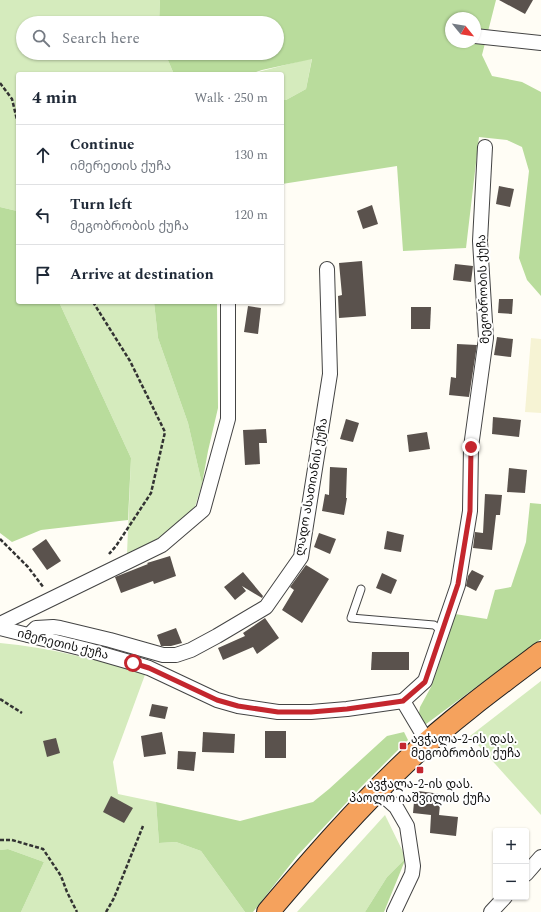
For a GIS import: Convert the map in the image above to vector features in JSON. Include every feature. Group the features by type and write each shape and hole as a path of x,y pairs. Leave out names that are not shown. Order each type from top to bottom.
{"highway":[{"path":"268,912 322,848 428,743 497,686 541,653"}],"street":[{"path":"481,37 541,43"},
{"name":"მეგობრობის ქუჩა","path":"403,701 425,682 458,584 470,511 471,447 486,338 480,241 485,147"},
{"name":"ლადო ასათიანის ქუჩა","path":"29,635 36,628 53,627 110,640 163,655 176,655 191,650 211,640 266,607 301,557 330,374 327,269"},
{"path":"0,624 162,545 203,510 228,419 228,304"},
{"name":"იმერეთის ქუჩა","path":"0,628 88,650 149,668 217,700 238,706 278,712 311,712 347,709 403,701"},
{"path":"403,701 428,743"},
{"path":"378,791 396,808 407,826 413,866 412,874 394,908 394,912"},
{"path":"529,871 541,857"},
{"path":"495,911 503,900"}],"lane":[{"path":"361,589 351,618 434,624 442,631"}],"path":[{"path":"0,83 12,99 16,116"},
{"path":"93,304 130,361 165,432 151,493 116,546 106,558"},
{"path":"0,539 28,567 51,598"},
{"path":"0,699 22,713"},
{"path":"106,912 114,898 143,826"},
{"path":"0,840 12,840 43,849 61,876 77,912"}],"shaded area":[{"path":"531,338 541,339 541,413 525,412"}],"green space":[{"path":"0,0 160,0 159,16 16,16 16,60 168,60 173,72 16,72 16,211 0,207"},
{"path":"160,0 496,0 482,55 492,76 522,82 541,92 541,296 527,280 519,258 529,171 522,147 507,140 479,137 466,248 403,251 397,166 284,184 284,100 306,89 312,59 256,72 173,72 168,60 284,60 284,16 159,16"},
{"path":"312,58 306,89 286,100 284,100 284,72 258,72"},
{"path":"0,207 16,211 16,304 60,304 131,458 128,520 41,530 12,542 0,533"},
{"path":"60,304 154,304 158,338 188,423 202,484 194,510 159,539 127,554 131,458"},
{"path":"154,304 217,304 218,408 202,484 188,423 158,338"},
{"path":"530,503 541,504 541,639 422,727 418,719 420,707 431,687 455,614 487,619 495,590 511,587 526,542"},
{"path":"0,643 55,651 146,672 113,762 118,794 156,802 159,843 176,842 201,851 245,912 21,912 44,862 8,849 0,850"},
{"path":"541,681 541,815 470,736"},
{"path":"404,732 408,740 360,788 297,856 253,912 245,912 201,851 176,842 159,843 156,802 240,821 313,802 387,736"},
{"path":"385,815 406,858 387,877 365,912 297,912"},
{"path":"8,849 44,862 21,912 0,912 0,850"},
{"path":"406,858 384,912 365,912 387,877"}],"building":[{"path":"499,0 533,0 525,14"},
{"path":"499,186 514,189 510,207 496,204"},
{"path":"372,205 378,224 363,229 357,211"},
{"path":"362,261 366,316 339,318 338,296 342,295 339,263"},
{"path":"455,264 473,266 471,282 453,280"},
{"path":"499,299 513,299 512,314 498,313"},
{"path":"248,306 261,308 258,334 244,332"},
{"path":"411,307 431,307 430,329 411,329"},
{"path":"497,337 513,339 511,357 494,355"},
{"path":"457,344 477,345 469,397 449,395 451,377 456,378"},
{"path":"493,417 521,420 519,437 492,434"},
{"path":"346,419 359,423 353,442 340,439"},
{"path":"266,429 267,443 259,443 260,464 245,465 243,430"},
{"path":"427,432 430,449 409,452 407,435"},
{"path":"330,467 347,468 347,498 344,515 322,511 325,494 329,495"},
{"path":"509,468 527,470 525,493 507,492"},
{"path":"485,494 502,495 500,515 496,515 492,550 473,548 475,532 483,533"},
{"path":"387,531 404,535 401,552 384,549"},
{"path":"319,533 336,539 330,554 314,547"},
{"path":"46,539 61,561 47,570 32,549"},
{"path":"170,556 176,576 154,584 153,581 121,593 115,577 148,564 147,563"},
{"path":"306,565 329,579 302,623 282,610 294,590 290,587"},
{"path":"472,570 484,576 476,591 466,586 468,576"},
{"path":"243,572 263,596 262,598 242,586 246,591 235,600 224,587"},
{"path":"382,573 397,580 391,594 376,588"},
{"path":"265,618 279,638 257,654 253,647 223,660 218,648 245,636 243,633"},
{"path":"176,628 182,643 171,646 161,646 157,635"},
{"path":"372,652 409,652 409,670 371,670"},
{"path":"152,704 168,707 165,719 149,716"},
{"path":"265,731 286,731 286,758 265,758"},
{"path":"162,732 166,754 144,757 141,736"},
{"path":"203,732 235,734 234,753 202,752"},
{"path":"56,738 60,753 47,757 43,741"},
{"path":"178,751 196,752 194,771 177,769"},
{"path":"418,791 441,794 439,815 458,817 456,836 430,833 431,815 413,813 414,802 417,802"},
{"path":"111,796 133,808 124,823 103,812"}],"place":[{"name":"ავჭალა-2-ის დას. მეგობრობის ქუჩა","path":"403,746"},
{"name":"ავჭალა-2-ის დას. პაოლო იაშვილის ქუჩა","path":"420,770"}],"route":[{"path":"133,663 149,668 217,700 238,706 278,712 311,712 347,709 403,701 425,682 458,584 470,511 471,447"}]}
